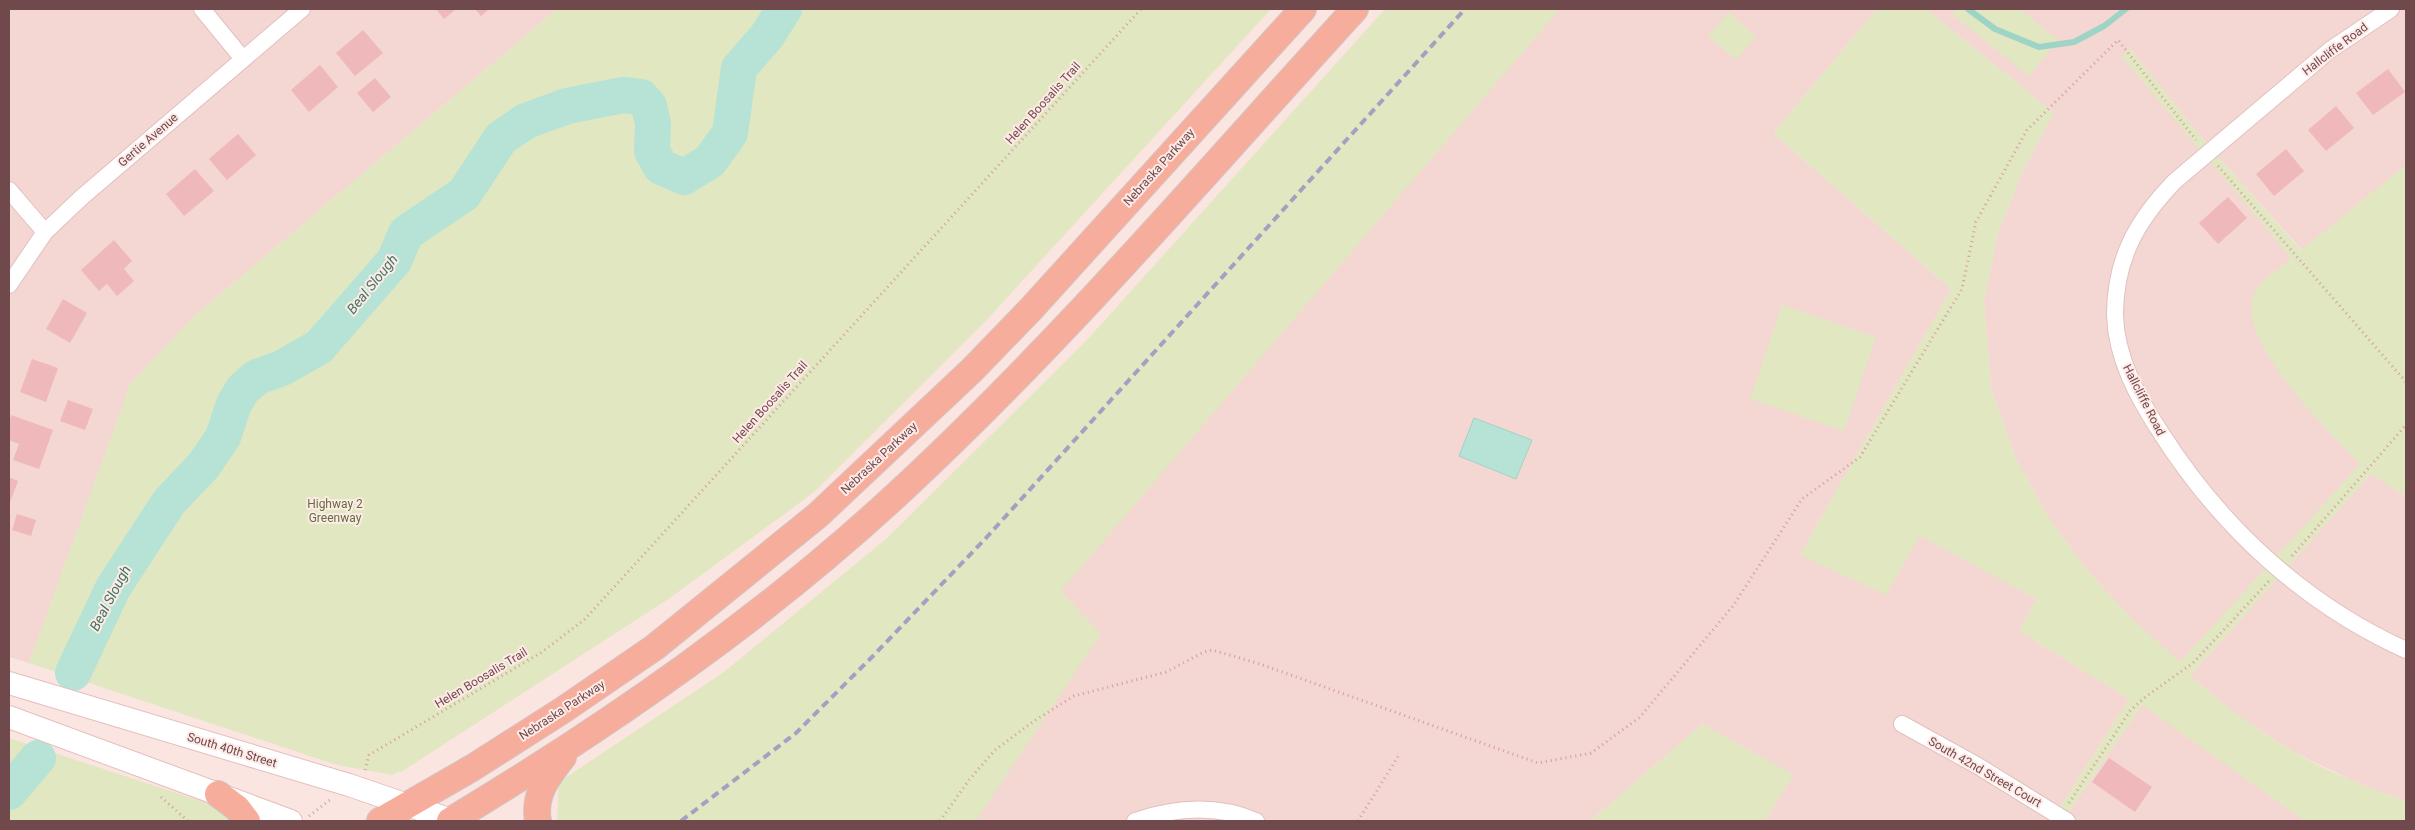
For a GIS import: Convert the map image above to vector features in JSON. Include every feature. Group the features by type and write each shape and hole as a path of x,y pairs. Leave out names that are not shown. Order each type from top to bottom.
{"main road":[{"name":"Nebraska Parkway","path":"380,821 472,768 563,710 656,647 818,515 888,450 1018,322 1303,9"},
{"path":"452,821 578,741 724,640 816,565 904,487 1062,330 1355,9"},
{"name":"South 40th Street","path":"9,683 309,773 452,821"},
{"path":"9,717 291,821"},
{"path":"538,821 537,808 540,790 562,758 578,741"},
{"path":"218,794 237,808 248,821"}],"street":[{"path":"202,9 243,59"},
{"name":"Gertie Avenue","path":"9,285 45,232 302,9"},
{"name":"Hallcliffe Road","path":"2392,9 2330,50 2207,154 2153,203 2136,228 2124,256 2117,285 2115,316 2119,346 2128,375 2150,417 2180,464 2215,508 2254,548 2338,614 2406,650"},
{"path":"9,190 45,232"},
{"name":"South 42nd Street Court","path":"1902,724 1978,766 2064,819"},
{"path":"1136,821 1165,812 1206,809 1230,812 1256,821"}],"path":[{"name":"Helen Boosalis Trail","path":"369,755 542,652 585,619 1141,9"},
{"path":"940,821 969,780 995,750 1034,721 1074,696 1166,672 1204,652 1212,650 1267,666 1538,763 1591,753 1640,717 1733,606 1802,499 1860,457 1962,289 1976,222 2026,130 2118,40 2207,154 2406,382"},
{"path":"2064,819 2130,711 2144,698 2193,663 2280,570 2406,425"},
{"path":"1358,821 1399,755"}],"shaded area":[{"path":"9,9 557,9 193,317 131,384 29,663 9,657"},
{"path":"1532,9 1877,9 1773,133 1951,289 1800,555 1920,535 2037,599 2019,631 2129,699 2051,821 1764,821 1793,775 1702,724 1590,821 753,821"},
{"path":"1926,9 2406,9 2406,165 2302,250 2212,150 2130,49 2122,56 2292,258 2257,288 2331,434 2361,464 2180,663 2131,618 2086,569 2048,517 2016,459 1991,388 1984,302 1998,233 2024,168 2054,113"},
{"path":"2371,474 2406,496 2406,801 2357,783 2292,751 2237,715 2190,676"},
{"path":"2142,705 2180,731 2305,821 2063,821"}],"green space":[{"name":"Highway 2 Greenway","path":"557,9 1271,9 982,325 813,493 667,600 401,772 398,771 393,775 337,765 29,663 130,384 193,317"},
{"path":"1385,9 1560,9 1061,591 1101,634 976,821 557,821 559,782 724,672 886,539 1086,341"},
{"path":"1877,9 1926,9 2054,113 2024,168 1998,233 1984,302 1991,388 2016,459 2048,517 2086,569 2131,618 2180,662 2360,464 2306,407 2286,382 2268,356 2256,331 2252,308 2257,288 2291,258 2121,56 2130,49 2212,150 2301,250 2406,165 2406,496 2371,474 2190,676 2252,724 2305,758 2347,779 2406,801 2406,821 2305,821 2142,705 2063,821 2051,821 2129,699 2019,631 2037,599 1920,536 1886,595 1800,555 1951,289 1773,133"},
{"path":"1956,9 2020,9 2058,40 2029,76 1952,14"},
{"path":"1729,12 1756,37 1736,60 1708,36"},
{"path":"1782,305 1876,337 1844,431 1750,399"},
{"path":"1702,724 1794,775 1764,821 1590,821"},
{"path":"9,738 216,806 233,821 9,821"}],"water":[{"path":"1474,418 1532,440 1516,479 1459,456"}],"building":[{"path":"436,9 456,9 444,19"},
{"path":"475,9 489,9 481,16"},
{"path":"363,30 383,53 355,76 336,53"},
{"path":"320,65 338,87 309,112 291,90"},
{"path":"2388,69 2405,92 2373,115 2356,93"},
{"path":"375,78 391,97 373,112 357,93"},
{"path":"2336,106 2354,128 2326,151 2308,130"},
{"path":"238,134 256,155 227,180 209,159"},
{"path":"2286,149 2304,171 2274,196 2256,174"},
{"path":"195,169 214,191 184,216 166,194"},
{"path":"2228,197 2247,218 2218,244 2199,223"},
{"path":"114,240 132,261 124,269 134,281 117,296 107,284 99,291 81,270"},
{"path":"63,299 87,313 70,343 46,329"},
{"path":"32,359 58,368 46,402 20,392"},
{"path":"68,400 93,409 85,430 60,421"},
{"path":"11,415 53,430 39,469 13,460 19,444 9,440"},
{"path":"9,477 18,481 9,505"},
{"path":"17,514 36,520 31,536 12,530"},
{"path":"2109,758 2152,787 2135,812 2092,782"}],"waterway":[{"name":"Beal Slough","path":"73,673 113,588 169,502 204,465 223,437 234,404 243,389 257,377 282,368 319,347 394,261 406,233 464,194 501,138 526,121 567,106 623,95 641,97 649,106 653,123 652,151 661,167 684,177 710,161 730,133 739,68 767,36 784,9"},
{"path":"1968,9 1995,29 2039,47 2074,42 2104,26 2126,9"},
{"name":"Beal Slough","path":"9,792 38,758"}],"railway":[{"path":"681,821 796,733 872,657 986,538 1465,9"}]}
